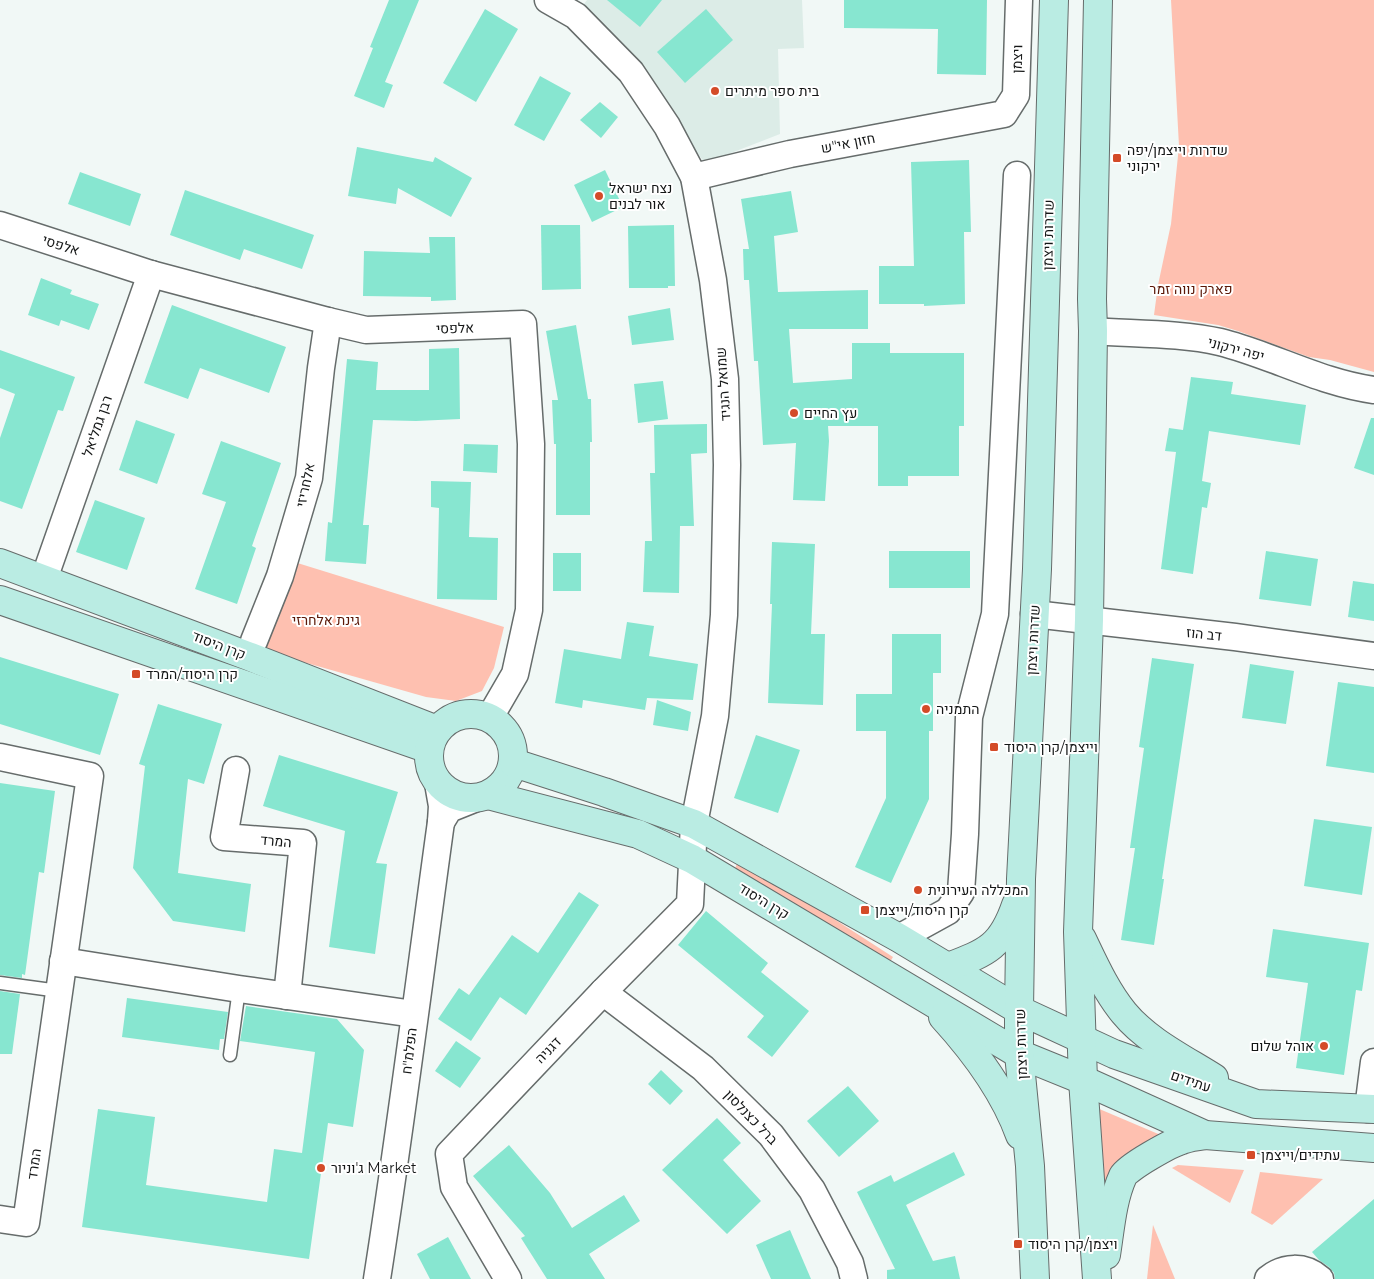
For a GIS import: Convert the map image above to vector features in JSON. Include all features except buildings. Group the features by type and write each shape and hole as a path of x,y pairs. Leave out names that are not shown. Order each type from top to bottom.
{"main road":[{"name":"שדרות ויצמן","path":"1035,1279 1030,1166 1019,1054 1019,1010 1021,879 1034,614 1046,301 1054,0"},
{"path":"1097,1279 1084,1080 1078,932 1089,620 1094,331 1092,290 1098,0"},
{"name":"קרן היסוד","path":"0,563 248,656 433,740"},
{"name":"קרן היסוד","path":"0,600 433,740"},
{"path":"467,713 490,717 501,725 509,736 514,749 514,763 509,776 500,787 481,797 461,797 449,792 438,783 432,773 429,761 433,740 445,722 456,716 467,713"},
{"path":"514,763 694,824 899,938 1019,1010"},
{"name":"קרן היסוד","path":"481,797 638,834 692,858 1019,1054"},
{"path":"948,967 975,957 996,943 1004,933 1017,904 1021,879"},
{"path":"1078,932 1108,991 1130,1019 1146,1035 1256,1104"},
{"path":"926,999 968,1048 998,1089 1016,1124 1030,1166"},
{"name":"עתידים","path":"1019,1010 1114,1054 1256,1104 1371,1109"},
{"path":"1019,1054 1084,1080 1204,1135"},
{"path":"1102,1279 1116,1197 1124,1175 1144,1160 1181,1140 1204,1135 1374,1148"}],"street":[{"name":"שמואל הנגיד","path":"548,0 576,16 631,72 667,126 694,177 713,280 725,380 727,465 724,615 715,716 694,824"},
{"name":"ויצמן","path":"1004,114 1016,95 1019,0"},
{"name":"חזון אי\"ש","path":"694,177 790,154 1004,114"},
{"path":"899,938 948,911 961,892 965,834 968,717 995,614 1017,174"},
{"name":"אלפסי","path":"0,225 151,274 366,330 523,324 531,444 528,610 515,674 490,717"},
{"name":"רבן גמליאל","path":"44,579 151,274"},
{"name":"אלחריזי","path":"254,641 280,576 309,478 328,321"},
{"name":"יפה ירקוני","path":"1094,331 1218,342 1353,387 1374,390"},
{"name":"דב הוז","path":"1034,614 1235,637 1374,656"},
{"name":"המרד","path":"0,757 90,776 26,1223 0,1219"},
{"name":"המרד","path":"236,770 224,837 303,844 287,996"},
{"name":"הפלמ\"ח","path":"377,1279 397,1148 441,822 442,806 438,783"},
{"path":"441,822 450,809 481,797"},
{"name":"דגניה","path":"508,1279 454,1187 450,1154 603,992 690,904 694,824"},
{"path":"63,960 239,989 414,1014"},
{"name":"ברל כצנלסון","path":"603,992 703,1068 772,1135 812,1190 850,1263 854,1279"},
{"path":"1371,1109 1374,1062"},
{"path":"1268,1279 1277,1272 1290,1268 1312,1272 1320,1279"}],"lane":[{"path":"0,983 59,991"},
{"path":"230,1055 239,989"}],"shaded area":[{"name":"בית ספר מיתרים","path":"587,0 802,0 804,48 778,49 780,134 705,163 584,4"}],"green space":[{"name":"פארק נווה זמר","path":"1171,0 1374,0 1374,372 1330,360 1309,357 1218,325 1154,315 1158,285 1171,224 1179,146"},
{"name":"גינת אלחרזי","path":"291,561 504,627 494,668 482,691 456,701 426,697 261,650"},
{"path":"738,861 769,877 893,957 887,967 733,874"},
{"path":"1097,1108 1163,1136 1099,1232"},
{"path":"1178,1165 1244,1170 1230,1203 1172,1168"},
{"path":"1260,1172 1323,1179 1272,1225 1251,1213"},
{"path":"1153,1225 1175,1279 1147,1279"}],"place":[{"name":"בית ספר מיתרים","path":"715,91"},
{"name":"שדרות וייצמן/יפה ירקוני","path":"1117,158"},
{"name":"נצח ישראל אור לבנים","path":"599,196"},
{"name":"עץ החיים","path":"794,413"},
{"name":"קרן היסוד/המרד","path":"136,674"},
{"name":"התמניה","path":"926,709"},
{"name":"וייצמן/קרן היסוד","path":"994,747"},
{"name":"המכללה העירונית","path":"918,890"},
{"name":"קרן היסוד/וייצמן","path":"865,910"},
{"name":"אוהל שלום","path":"1324,1046"},
{"name":"עתידים/וייצמן","path":"1251,1155"},
{"name":"ג'וניור Market","path":"321,1168"},
{"name":"ויצמן/קרן היסוד","path":"1018,1244"}]}
